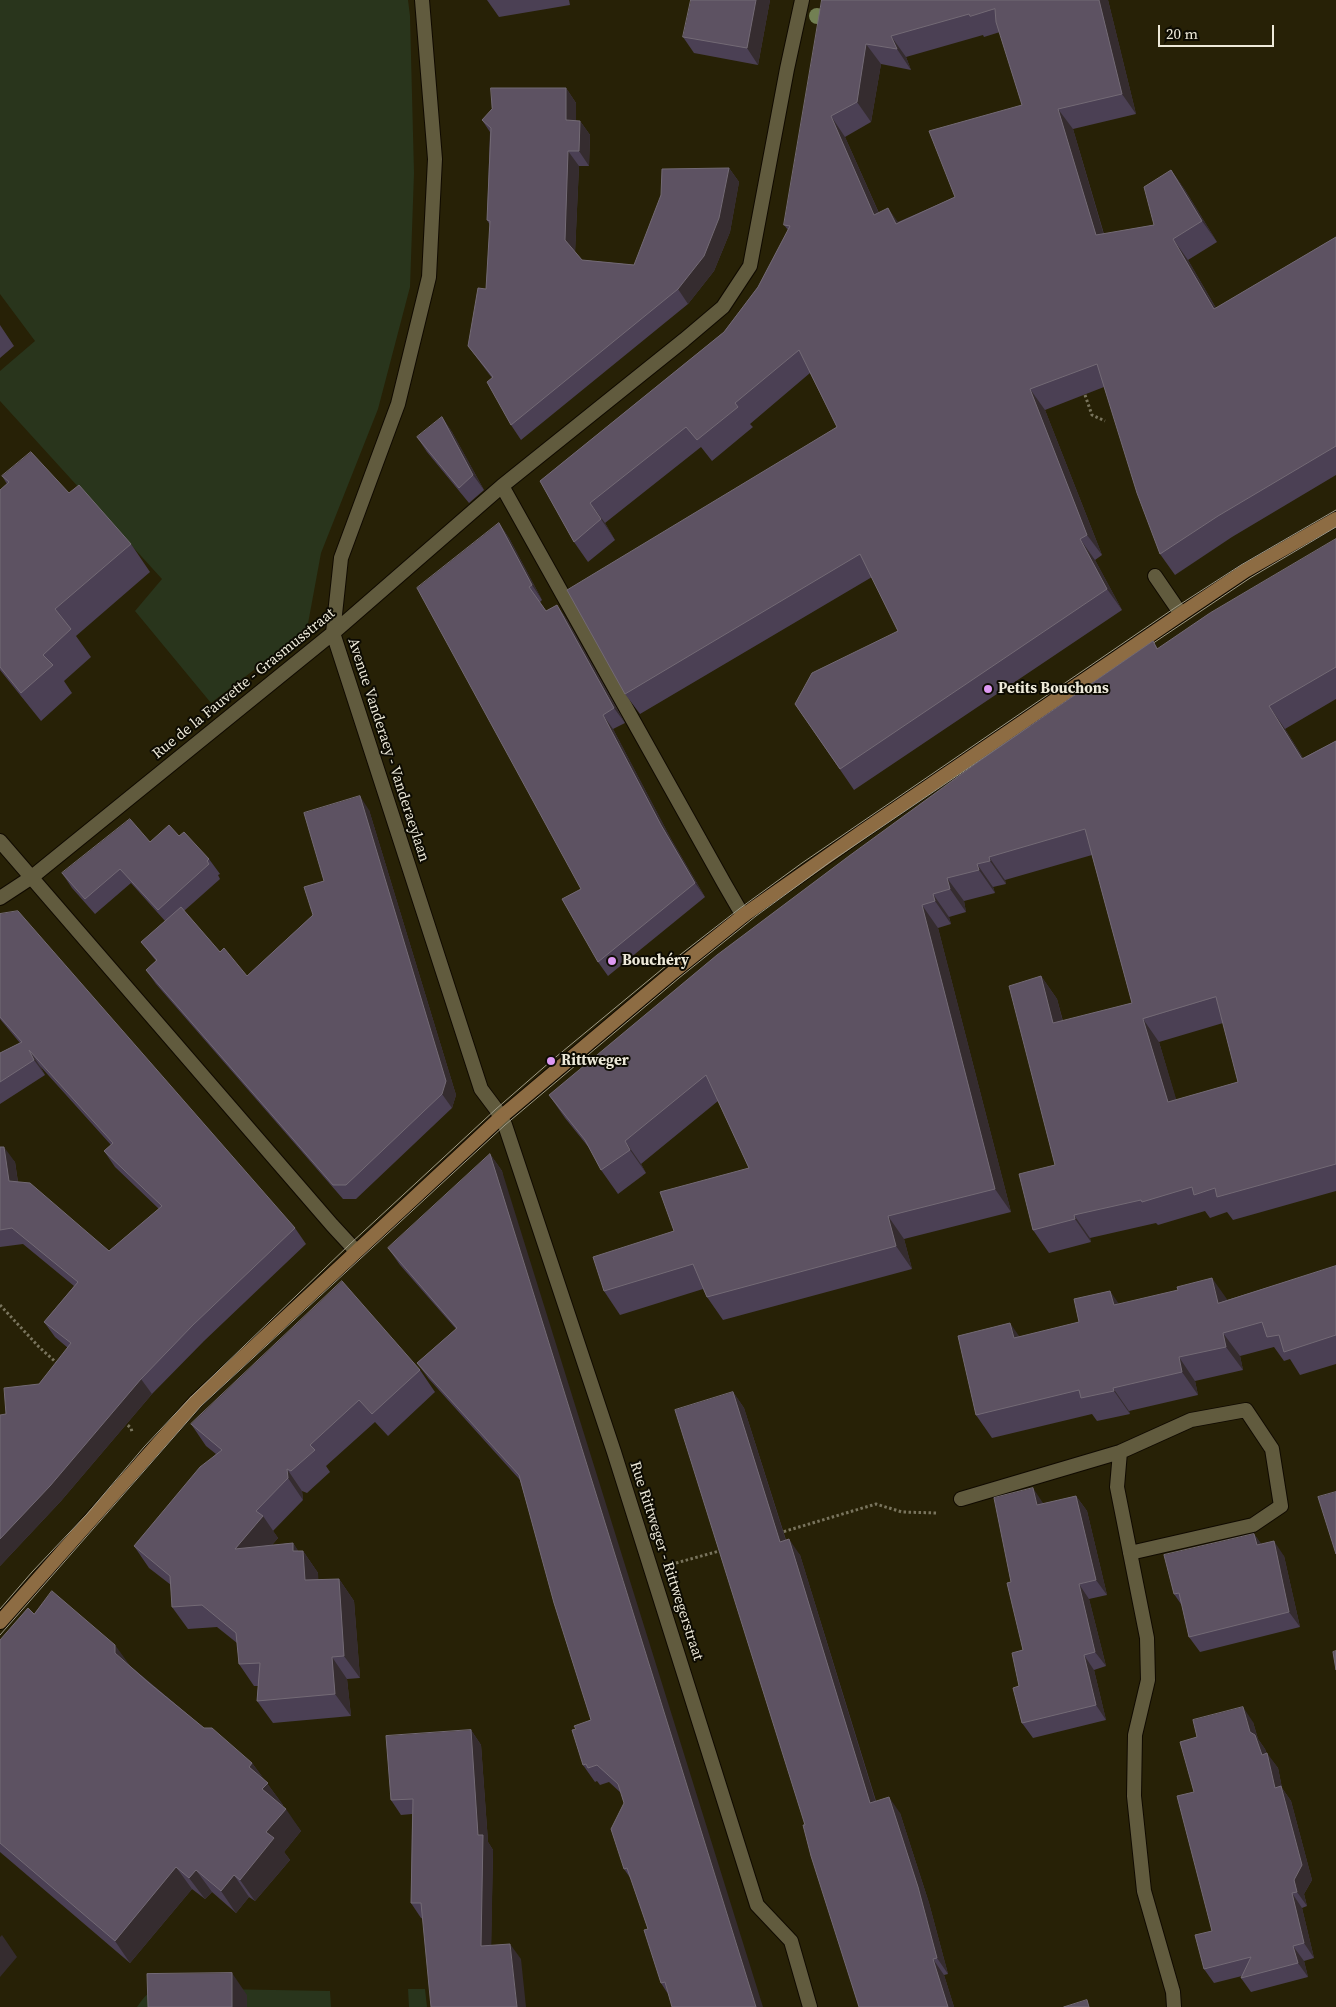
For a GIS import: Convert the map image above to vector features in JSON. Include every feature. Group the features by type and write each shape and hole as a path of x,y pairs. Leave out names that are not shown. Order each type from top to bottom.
{"main road":[{"path":"0,1622 196,1401 501,1117 665,978 744,915 862,832 1245,571 1336,519"}],"street":[{"name":"Avenue Vanderaey - Vanderaeylaan","path":"422,0 435,159 429,277 398,404 341,558 333,633 481,1089 501,1117"},
{"name":"Rue de la Fauvette - Grasmusstraat","path":"0,898 32,877 333,633 502,486 723,307 750,266 802,0"},
{"path":"502,486 724,884 744,915"},
{"path":"1154,576 1181,614"},
{"path":"0,841 325,1218 356,1251"},
{"name":"Rue Rittweger - Rittwegerstraat","path":"501,1117 614,1452 757,1905 791,1941 810,2007"},
{"path":"961,1499 1120,1452 1192,1420 1246,1410 1272,1449 1281,1506 1253,1525 1130,1553"},
{"path":"1120,1452 1117,1487 1147,1638 1148,1680 1135,1735 1134,1796 1144,1891 1173,1992 1174,2007"}],"path":[{"path":"1085,394 1092,415 1105,421"},
{"path":"0,1305 39,1347 60,1366"},
{"path":"117,1415 131,1428 134,1438"},
{"path":"774,1534 876,1504 902,1512 954,1513 961,1499"},
{"path":"652,1571 727,1548"}],"green space":[{"path":"0,0 408,0 414,173 410,287 378,409 321,553 307,629 211,703 135,611 162,579 0,401 0,371 35,341 0,294"},
{"path":"162,1988 330,1991 331,2007 247,2007 247,1995 162,2007 137,2007 147,1994"},
{"path":"408,1989 425,1989 427,2007 409,2007"}],"building":[{"path":"691,0 756,0 747,48 683,37"},
{"path":"822,0 1099,0 1122,94 1058,109 1096,235 1154,225 1144,187 1171,170 1202,221 1173,239 1214,309 1336,237 1336,446 1218,516 1160,554 1137,493 1097,364 1030,389 1087,535 1080,539 1107,589 840,769 795,704 812,673 898,631 860,554 625,694 567,590 837,427 799,350 735,403 738,407 697,440 686,427 590,503 601,519 574,542 540,481 724,332 758,287 790,226 784,225","holes":["995,9 996,22 1022,105 929,131 955,197 896,224 888,208 874,215 831,116 857,102 866,44 897,49 891,36 969,14 970,16"]},
{"path":"491,88 566,88 566,120 580,121 579,151 568,151 565,240 582,260 634,265 661,195 662,169 729,168 719,218 704,256 678,289 511,425 487,382 493,377 468,346 478,288 486,289 490,221 487,220 491,128 482,120 492,109"},
{"path":"442,417 473,475 459,488 417,437"},
{"path":"31,452 69,493 79,485 131,544 55,609 71,629 43,655 53,665 21,693 0,667 0,490 9,482 2,476"},
{"path":"499,523 532,585 529,587 546,611 557,605 614,708 603,715 661,825 695,883 598,962 562,899 581,889 417,588"},
{"path":"1336,539 1336,667 1269,706 1302,759 1336,741 1336,1164 1217,1197 1215,1188 1194,1195 1192,1187 1142,1202 1141,1200 1074,1215 1075,1219 1033,1230 1019,1174 1055,1165 1009,986 1041,976 1053,1023 1132,1003 1085,829 989,857 990,861 977,864 979,870 947,878 950,889 933,894 935,901 922,905 995,1189 888,1216 896,1246 707,1297 693,1264 604,1291 593,1257 674,1231 660,1192 749,1168 706,1075 625,1141 630,1150 601,1170 585,1140 549,1095 717,955 849,856 978,762 1153,641 1157,649 1210,613","holes":["1216,997 1238,1082 1168,1102 1143,1019"]},
{"path":"360,796 446,1081 442,1094 346,1185 333,1185 146,970 157,960 141,942 181,907 220,952 224,948 247,976 313,915 304,887 324,881 304,813"},
{"path":"130,819 150,842 169,825 179,836 184,832 209,859 207,861 209,864 158,910 120,869 85,899 62,873"},
{"path":"18,911 295,1228 193,1325 141,1379 50,1486 0,1539 0,1415 6,1414 4,1388 39,1384 71,1343 44,1322 78,1282 12,1228 0,1230 0,1147 4,1147 9,1181 30,1183 109,1251 162,1206 104,1151 113,1143 29,1050 34,1060 0,1082 0,1053 22,1042 0,1017 0,914"},
{"path":"490,1154 756,2007 672,2007 665,1982 661,1983 644,1930 648,1929 627,1868 624,1869 611,1829 624,1803 618,1784 597,1765 588,1768 586,1764 583,1765 572,1730 576,1729 574,1726 591,1720 554,1603 519,1475 417,1363 457,1328 388,1248"},
{"path":"1336,1266 1336,1335 1284,1352 1279,1335 1267,1337 1262,1322 1223,1333 1226,1347 1179,1357 1182,1372 1113,1388 1114,1391 1081,1398 1079,1390 976,1415 958,1336 1010,1323 1014,1338 1079,1322 1074,1299 1110,1291 1114,1305 1178,1290 1177,1287 1212,1278 1218,1303"},
{"path":"342,1281 420,1370 372,1414 359,1400 310,1445 315,1450 291,1471 287,1469 288,1478 256,1511 263,1516 235,1549 293,1543 293,1551 303,1551 305,1580 339,1579 344,1656 332,1657 335,1694 257,1701 260,1663 239,1664 236,1633 202,1605 172,1607 170,1576 134,1546 200,1467 222,1450 191,1424"},
{"path":"733,1392 780,1542 789,1539 870,1803 889,1797 918,1887 937,1958 933,1959 948,2007 859,2007 811,1856 803,1825 805,1825 675,1410"},
{"path":"1033,1488 1037,1505 1076,1496 1096,1580 1079,1584 1095,1652 1084,1655 1096,1705 1022,1723 1013,1688 1019,1686 1012,1653 1023,1650 1007,1583 1011,1582 994,1498"},
{"path":"1336,1492 1336,1554 1318,1497"},
{"path":"1254,1534 1257,1545 1274,1541 1289,1612 1189,1637 1179,1593 1174,1594 1164,1555"},
{"path":"52,1591 115,1645 115,1653 149,1683 204,1728 212,1728 252,1763 249,1767 268,1783 262,1789 286,1809 266,1832 274,1838 240,1880 234,1875 221,1891 196,1870 189,1878 176,1867 115,1941 0,1843 0,1640 28,1608 34,1614"},
{"path":"1336,1651 1336,1670 1333,1652"},
{"path":"1243,1707 1250,1732 1255,1735 1262,1755 1267,1753 1275,1788 1281,1786 1302,1865 1294,1880 1297,1892 1292,1893 1304,1943 1293,1946 1298,1963 1241,1978 1251,1957 1204,1969 1195,1935 1212,1931 1177,1796 1194,1792 1180,1742 1197,1737 1193,1720"},
{"path":"471,1730 478,1835 483,1835 481,1946 510,1944 517,2007 431,2007 421,1903 411,1903 413,1799 391,1800 386,1736"},
{"path":"232,1973 232,2007 148,2007 147,1974"},
{"path":"1087,2000 1089,2007 1064,2007"}],"tram line":[{"path":"0,1609 191,1397 350,1244 496,1109 667,965 802,863 1176,607 1241,565 1336,510"},
{"path":"1143,650 1250,578 1336,527"},
{"path":"0,1635 201,1406 505,1125 679,978 756,916 830,862 1029,727"}],"place":[{"name":"Petits Bouchons","path":"988,689"},
{"name":"Bouchéry","path":"612,961"},
{"name":"Rittweger","path":"551,1061"}]}
